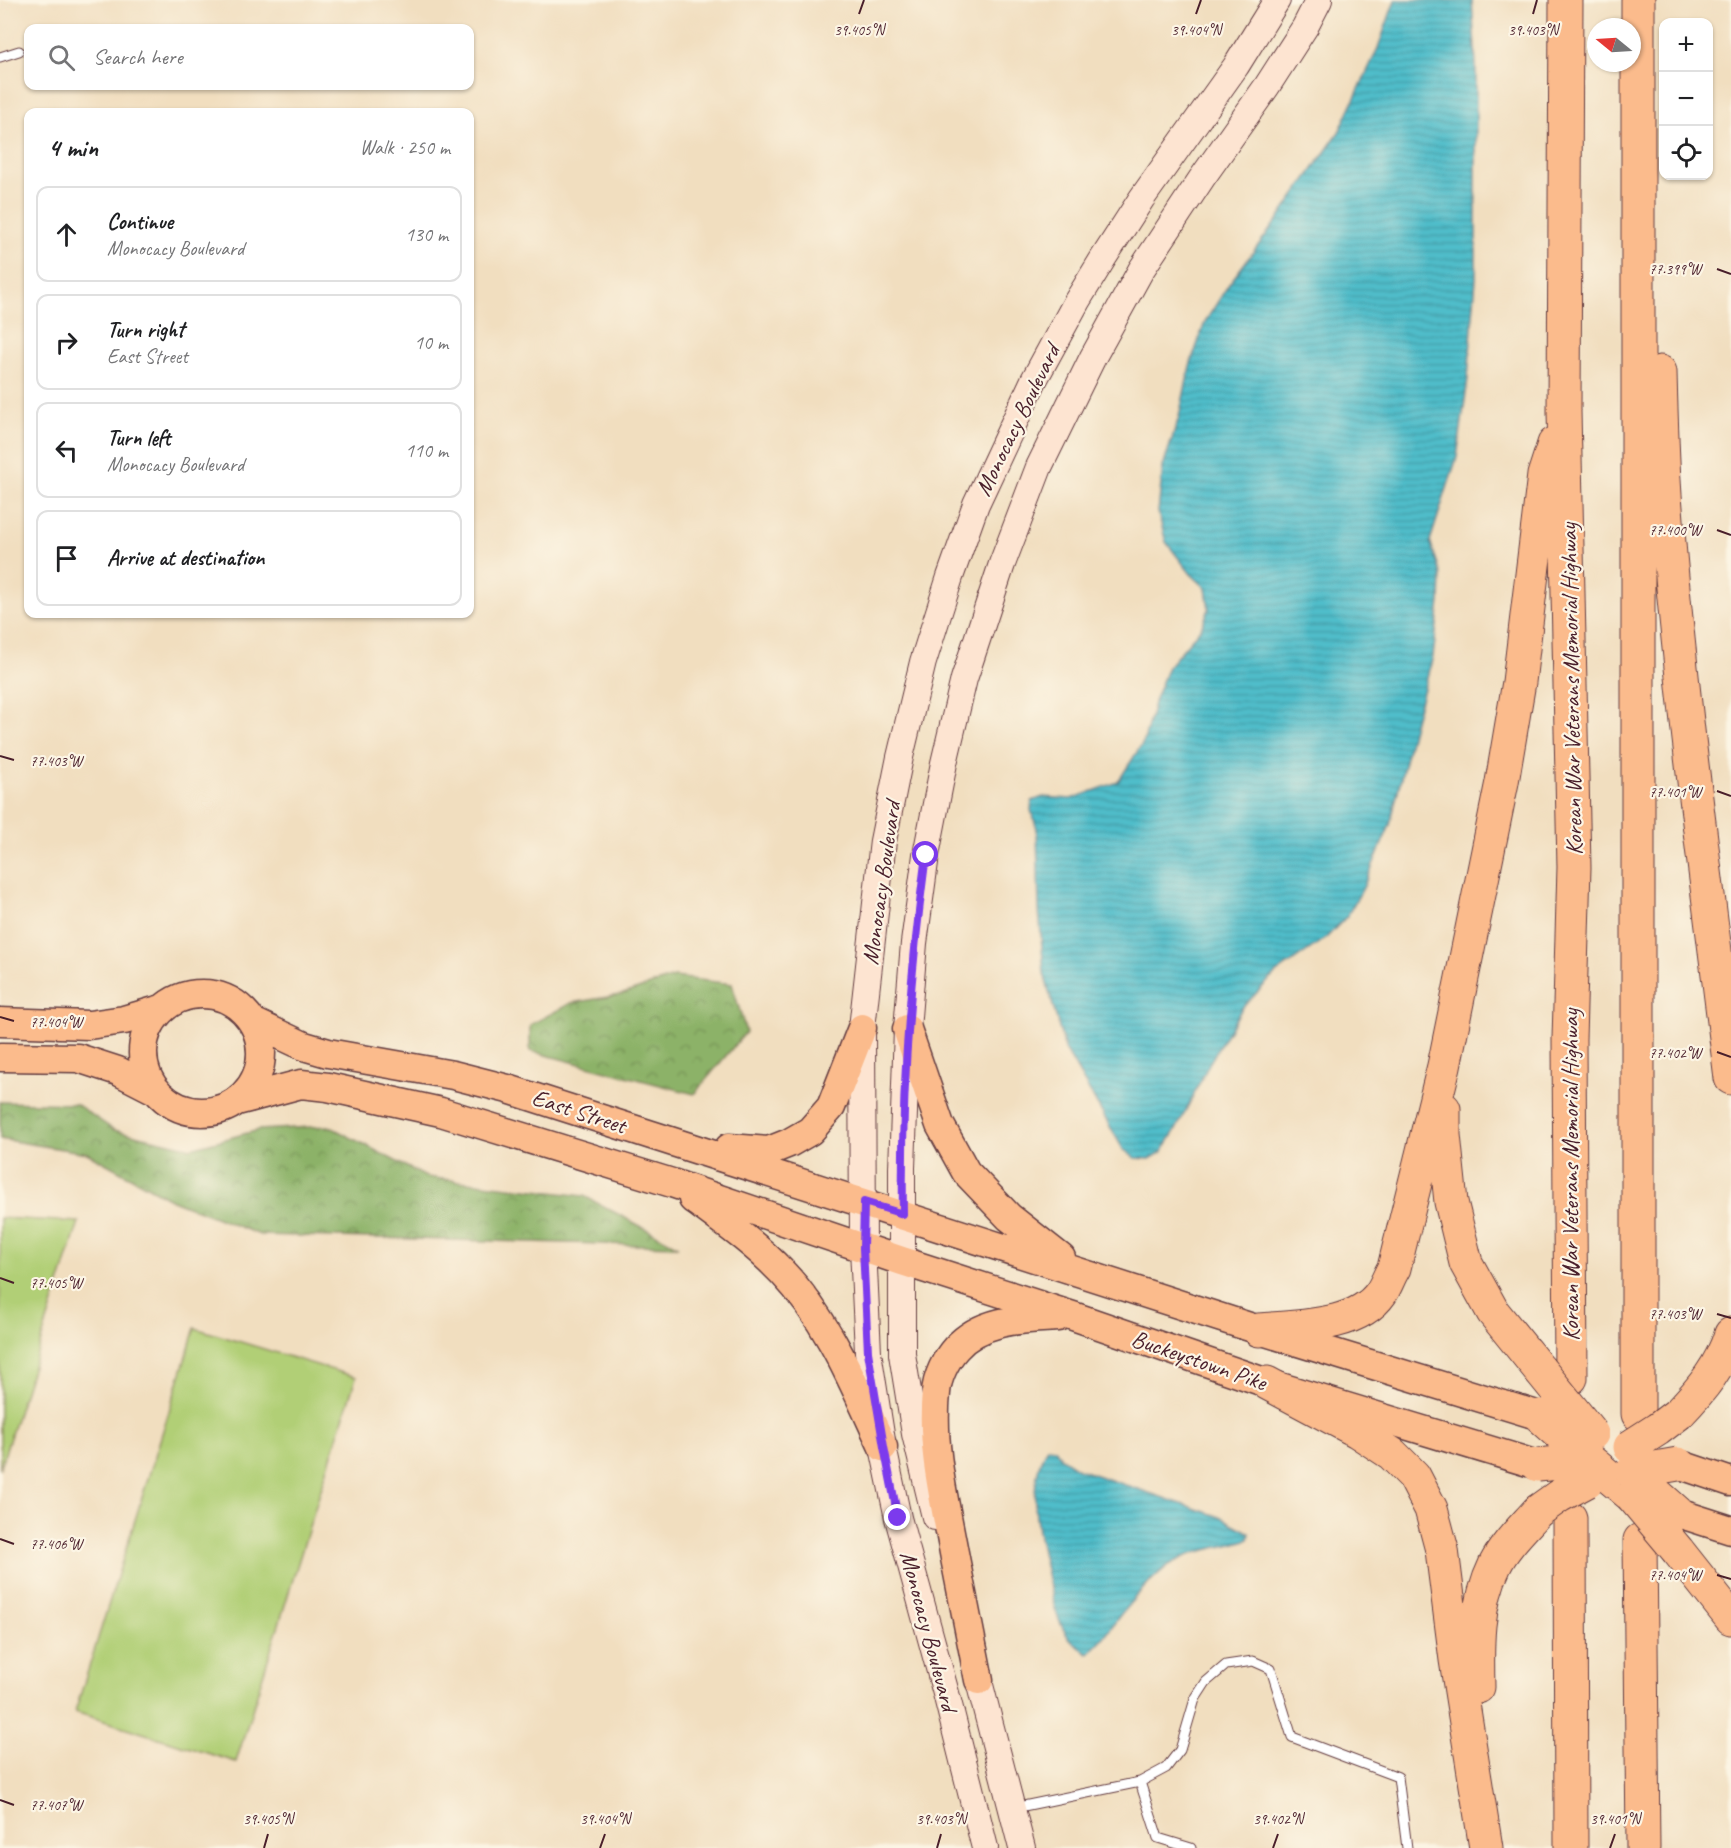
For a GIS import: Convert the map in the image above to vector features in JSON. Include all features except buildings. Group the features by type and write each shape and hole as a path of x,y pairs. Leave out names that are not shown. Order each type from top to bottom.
{"highway":[{"name":"Korean War Veterans Memorial Highway","path":"1555,1374 1575,867 1564,411 1566,0"},
{"path":"1640,0 1665,492 1687,717 1731,1078"},
{"path":"1638,1414 1640,0"},
{"path":"1259,1330 1328,1322 1360,1313 1380,1295 1394,1268 1444,1065 1502,783 1519,682 1544,475 1564,411"},
{"path":"1444,1065 1444,1135 1450,1202 1466,1263 1493,1312 1555,1374 1610,1465 1731,1618"},
{"path":"1485,1834 1477,1665 1478,1625 1495,1565 1516,1535 1538,1511 1558,1496 1610,1465 1679,1413 1699,1393 1714,1372 1731,1334"},
{"path":"1267,1383 1358,1431 1392,1454 1414,1476 1431,1509 1442,1550 1456,1660 1485,1834"},
{"path":"1540,1416 1678,1513"},
{"path":"1538,1465 1678,1464"},
{"path":"1570,1518 1571,1848"},
{"path":"1640,1540 1643,1848"}],"main road":[{"name":"Monocacy Boulevard","path":"985,1848 898,1518 868,1352 863,1248 862,1028 883,841 923,662 976,504 1034,380 1077,301 1142,198 1236,66 1276,0"},
{"name":"Monocacy Boulevard","path":"1022,1848 937,1526 915,1434 902,1354 902,1168 907,1029 914,943 926,855 944,763 964,679 1002,564 1039,467 1093,357 1140,270 1268,86 1319,0"},
{"path":"0,1057 78,1058 118,1071 157,1091 169,1102 183,1109 198,1112 218,1110 237,1101 253,1083 261,1058 260,1039 253,1022 239,1006 217,995 194,994 176,1000 162,1010 147,1032 143,1054 146,1072 157,1091"},
{"path":"0,1022 89,1025 124,1020 162,1010"},
{"name":"East Street","path":"253,1022 304,1046 328,1053 453,1075 508,1089 903,1214"},
{"path":"687,1146 769,1151 810,1131 831,1107 862,1028"},
{"path":"907,1029 940,1125 966,1172 1010,1217 1077,1270"},
{"name":"East Street","path":"237,1101 301,1084 328,1087 441,1112 672,1183 863,1248"},
{"path":"672,1183 741,1235 783,1273 816,1314 839,1354 884,1447"},
{"name":"Buckeystown Pike","path":"903,1214 1259,1330 1540,1416"},
{"name":"Buckeystown Pike","path":"863,1248 1073,1316 1267,1383 1538,1465"},
{"path":"979,1680 934,1429 936,1390 942,1370 956,1348 971,1335 991,1325 1014,1320 1073,1316"},
{"path":"1678,1464 1731,1482"},
{"path":"1678,1513 1731,1530"}],"lane":[{"path":"0,57 19,51"},
{"path":"1012,1809 1140,1782 1166,1768 1180,1750 1194,1699 1206,1682 1226,1665 1253,1661 1271,1668 1292,1737 1398,1777 1407,1848"},
{"path":"1140,1782 1158,1838 1155,1848"},
{"path":"1158,1838 1191,1848"}],"green space":[{"path":"674,977 732,984 746,1032 694,1094 530,1051 530,1025 571,1003 620,995"},
{"path":"0,1102 76,1104 114,1130 191,1148 259,1130 329,1126 426,1177 584,1196 678,1246 260,1235 172,1200 87,1153 0,1139"},
{"path":"0,1218 79,1222 0,1469"},
{"path":"195,1328 356,1377 236,1762 75,1712"}],"water":[{"path":"1395,0 1472,0 1476,65 1476,278 1468,378 1457,457 1430,541 1441,574 1433,656 1412,731 1390,825 1363,888 1347,916 1327,937 1275,974 1242,1008 1162,1152 1150,1159 1135,1158 1123,1149 1065,1049 1044,973 1039,909 1037,829 1031,810 1032,801 1043,797 1071,799 1118,782 1144,741 1155,699 1168,667 1201,628 1209,609 1206,588 1191,574 1166,542 1158,512 1163,467 1179,417 1190,366 1205,322 1229,284 1339,132 1378,48"},
{"path":"1047,1447 1055,1448 1061,1458 1078,1469 1220,1517 1250,1533 1249,1539 1202,1551 1174,1562 1139,1593 1103,1639 1088,1653 1069,1638 1060,1622 1037,1529 1036,1478"}],"route":[{"path":"898,1518 868,1352 863,1248 864,1202 903,1214 902,1168 907,1029 914,943 926,855"}]}
